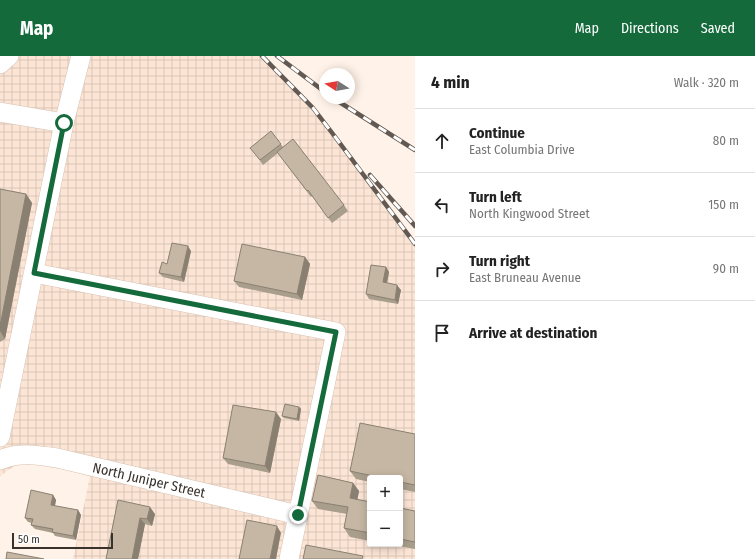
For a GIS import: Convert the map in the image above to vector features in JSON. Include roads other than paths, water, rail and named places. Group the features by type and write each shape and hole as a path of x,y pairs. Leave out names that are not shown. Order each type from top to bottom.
{"street":[{"path":"0,64 9,56"},
{"path":"0,437 64,123 81,56"},
{"path":"0,112 64,123"},
{"path":"34,273 336,332 289,559"},
{"name":"North Juniper Street","path":"0,460 16,455 33,455 57,458 298,515"}],"railway":[{"path":"262,56 313,108 415,244"},
{"path":"277,56 319,88"},
{"path":"342,104 415,150"},
{"path":"370,175 415,226"}]}
